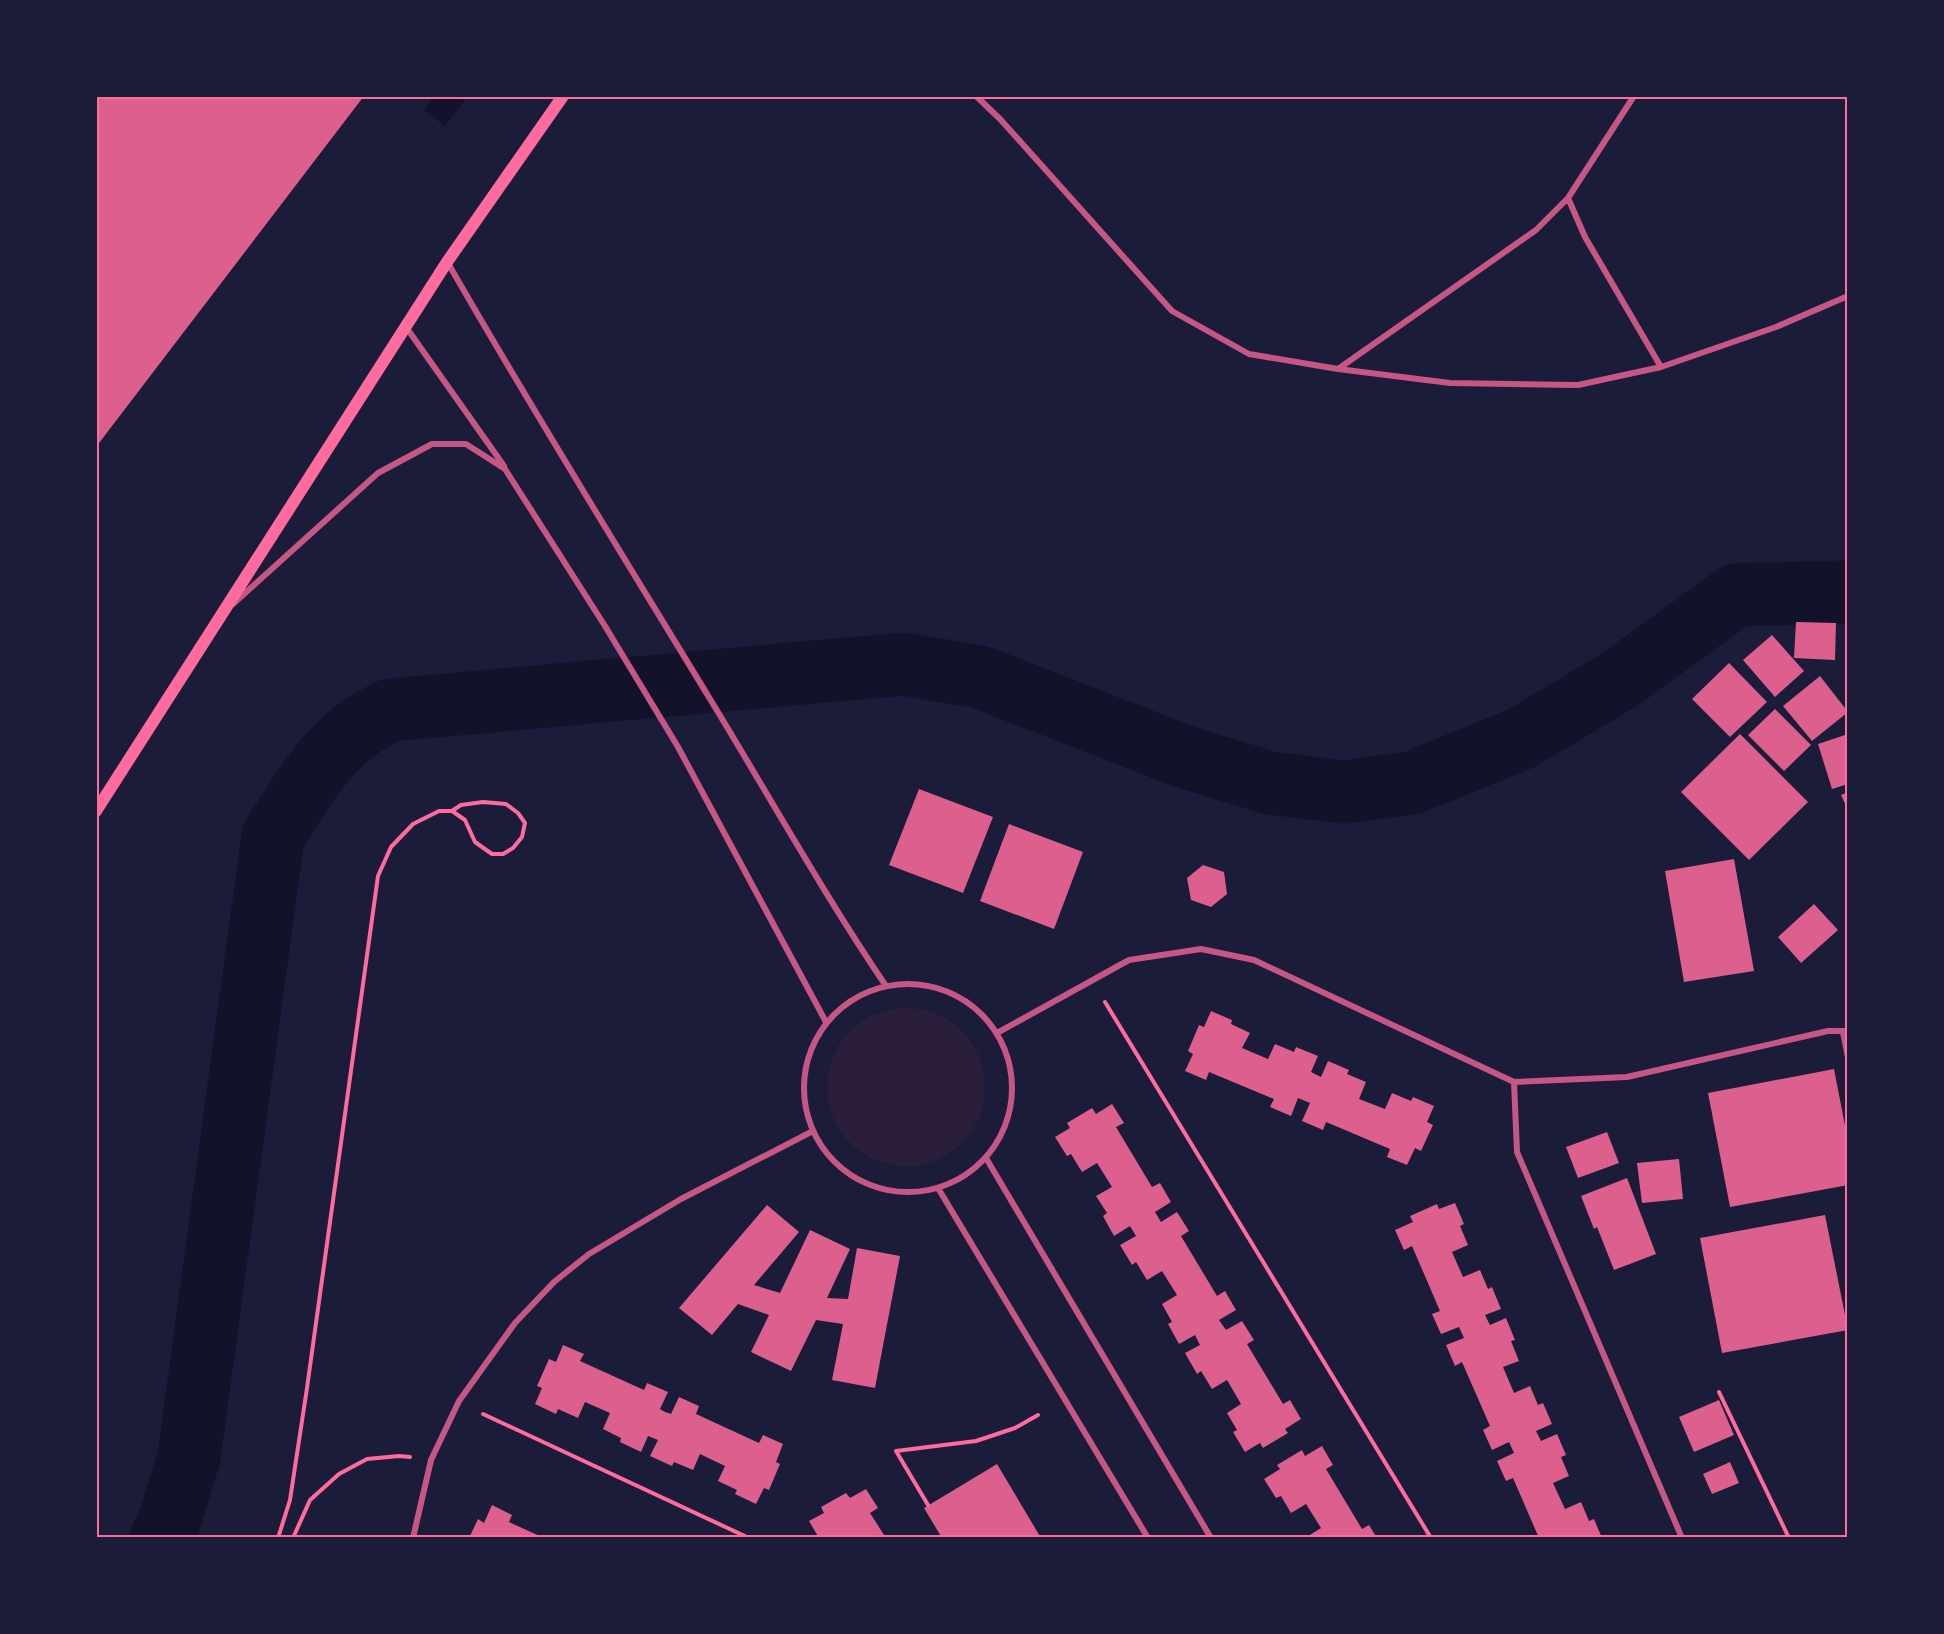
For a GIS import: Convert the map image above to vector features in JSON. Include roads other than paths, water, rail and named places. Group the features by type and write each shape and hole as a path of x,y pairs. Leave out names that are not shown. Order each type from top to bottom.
{"main road":[{"path":"96,811 447,262 563,96"}],"street":[{"path":"976,96 1000,119 1172,311 1249,354 1450,384 1578,385 1661,367 1776,327 1848,296"},
{"path":"1338,369 1536,230 1568,198 1634,96"},
{"path":"1568,198 1585,237 1661,367"},
{"path":"447,262 851,934 886,986"},
{"path":"406,327 505,469 605,626 678,747 826,1022"},
{"path":"226,610 378,473 432,444 466,444 505,469"},
{"path":"997,1033 1129,960 1202,949 1254,960 1514,1082 1627,1077 1828,1031 1845,1031"},
{"path":"918,984 949,992 976,1009 997,1033 1009,1058 1013,1084 1011,1111 1001,1136 986,1158 964,1176 938,1188 908,1192 879,1188 851,1175 829,1156 813,1131 805,1109 803,1086 806,1063 814,1041 826,1022 843,1006 863,993 886,986 918,984"},
{"path":"1514,1082 1517,1152 1682,1538"},
{"path":"413,1538 431,1460 459,1401 515,1323 554,1282 589,1254 681,1199 813,1131"},
{"path":"986,1158 1211,1538"},
{"path":"938,1188 1148,1538"}],"lane":[{"path":"1845,1031 1848,1061"}],"waterway":[{"path":"161,1538 169,1522 189,1457 273,836 319,767 341,743 371,720 390,710 904,664 980,677 1185,757 1270,783 1344,792 1412,783 1522,738 1622,678 1736,595 1848,592"}]}
